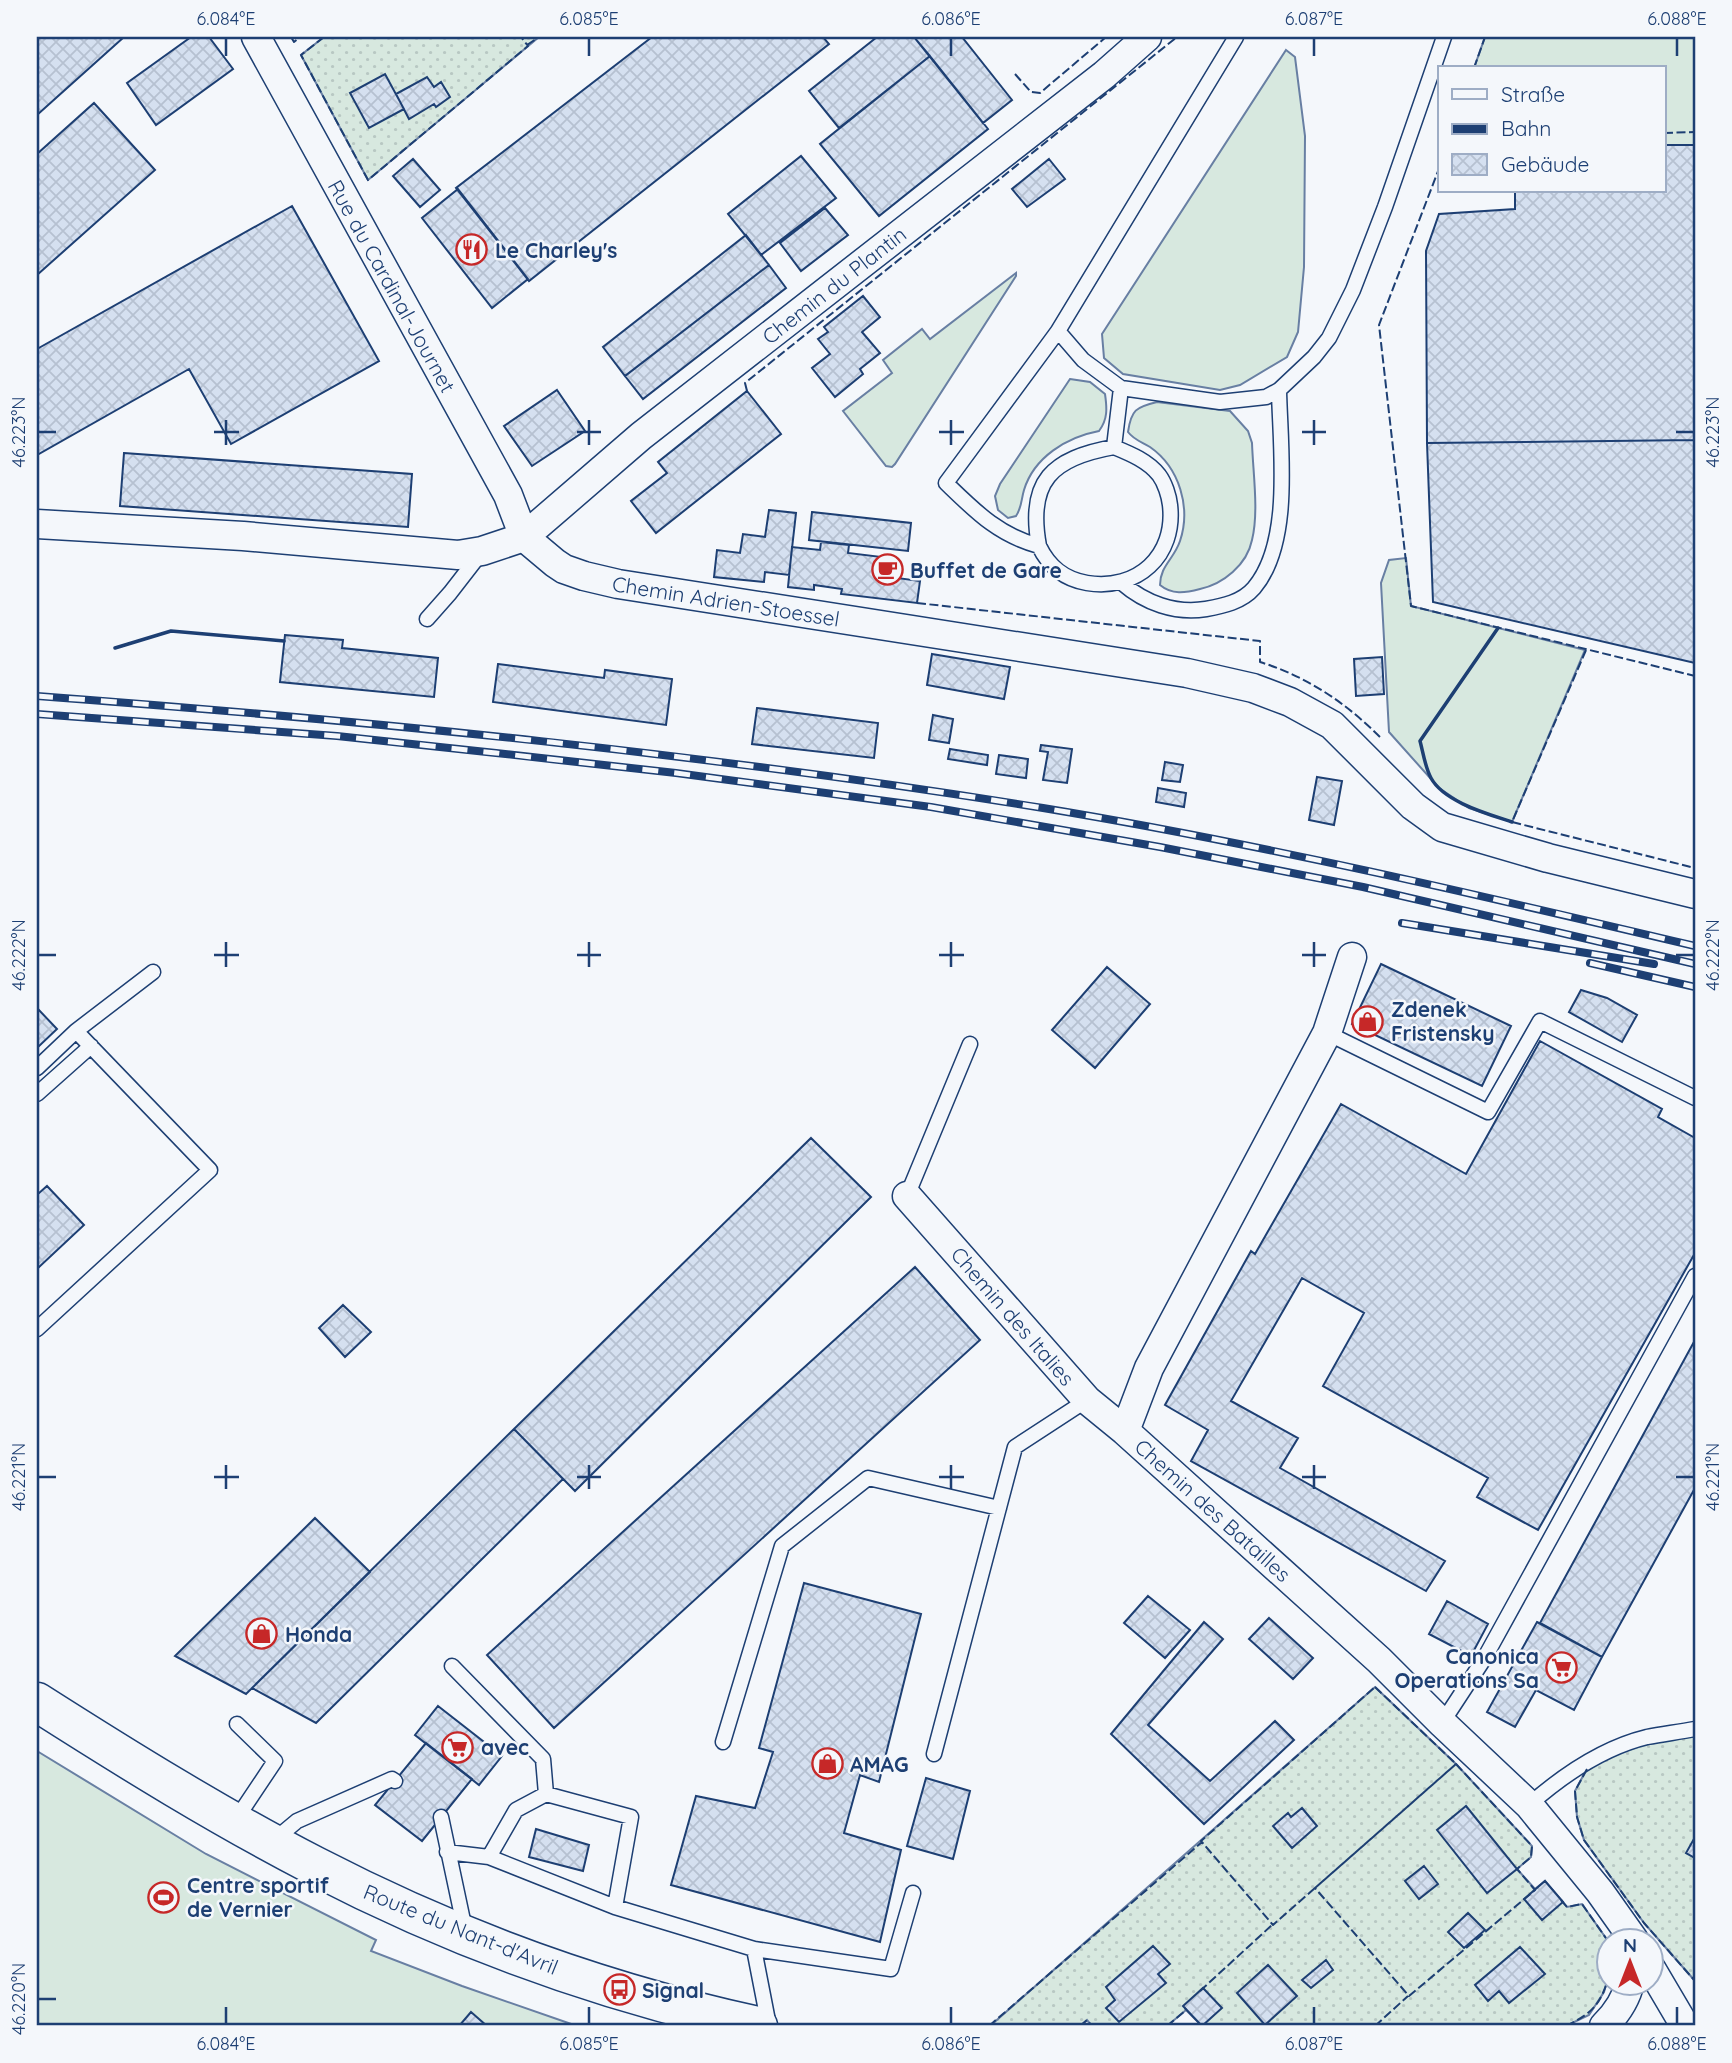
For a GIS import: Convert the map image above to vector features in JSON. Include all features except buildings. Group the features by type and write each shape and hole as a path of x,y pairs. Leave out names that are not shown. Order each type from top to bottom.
{"main road":[{"name":"Route du Nant-d'Avril","path":"37,1702 234,1822 328,1873 466,1935 532,1960 619,1990 710,2016 758,2026"}],"street":[{"name":"Rue du Cardinal-Journet","path":"256,37 508,495 524,537"},
{"name":"Chemin du Plantin","path":"524,537 545,516 641,436 1104,75 1147,37"},
{"path":"37,524 243,536 458,555 482,551 524,537"},
{"name":"Chemin Adrien-Stoessel","path":"524,537 564,569 618,584 1188,673 1253,688 1290,702 1332,725 1392,786 1427,818 1442,827 1548,858 1695,894"},
{"name":"Chemin des Batailles","path":"1352,957 1327,1032 1149,1368 1125,1431 1379,1660 1529,1805 1592,1882 1623,1926"},
{"name":"Chemin des Italies","path":"907,1196 1087,1400 1125,1431"},
{"path":"1666,1995 1685,2026"},
{"path":"1604,2026 1627,1996"}],"lane":[{"path":"1039,546 1025,542 984,520 946,483 1058,331 1236,37"},
{"path":"1058,331 1083,360 1121,388 1220,402 1266,397 1279,390 1314,357 1329,338 1353,290 1444,37"},
{"path":"1114,447 1121,388"},
{"path":"1122,583 1137,596 1153,604 1199,610 1227,606 1253,590 1269,564 1281,512 1279,390"},
{"path":"1114,447 1138,456 1160,476 1169,496 1172,521 1168,541 1154,562 1140,575 1122,583 1100,585 1074,581 1055,571 1044,558 1039,546 1034,522 1041,485 1052,472 1071,460 1093,451 1114,447"},
{"path":"427,619 482,551"},
{"path":"37,1068 76,1031 153,972"},
{"path":"1327,1032 1488,1112 1540,1021 1695,1098"},
{"path":"37,1329 210,1170 76,1031"},
{"path":"907,1196 970,1044"},
{"path":"37,1094 91,1046"},
{"path":"1442,1723 1484,1659 1695,1276"},
{"path":"934,1754 1015,1447 1087,1400"},
{"path":"723,1742 782,1546 868,1478 999,1508"},
{"path":"452,1666 543,1759 546,1794"},
{"path":"234,1822 275,1761 237,1724"},
{"path":"1529,1805 1557,1781 1600,1755 1644,1738 1695,1729"},
{"path":"271,1843 297,1821 392,1779 395,1781"},
{"path":"489,1857 516,1810 546,1794 631,1817 615,1907"},
{"path":"441,1817 466,1935"},
{"path":"447,1852 489,1857 615,1907 754,1949 891,1969 913,1893"},
{"path":"754,1949 769,2026"}],"shaded area":[{"path":"324,37 539,37 368,180 301,55"},
{"path":"1485,37 1695,37 1695,145 1666,145 1666,66 1475,66"},
{"path":"1286,50 1295,57 1305,136 1304,267 1298,332 1287,357 1240,385 1220,390 1123,374 1104,358 1102,334"},
{"path":"1016,273 895,464 892,467 886,466 843,411 892,373 883,360 922,329 930,339"},
{"path":"1070,379 1090,382 1105,394 1104,422 1099,431 1075,438 1044,458 1029,478 1016,516 1008,518 998,510 995,496 1000,484"},
{"path":"1157,402 1230,411 1248,431 1252,443 1255,517 1249,549 1245,558 1225,578 1189,591 1174,592 1160,585 1162,573 1180,541 1183,528 1183,502 1176,477 1160,456 1128,432 1133,414 1144,406"},
{"path":"1406,558 1411,606 1585,650 1512,822 1469,808 1439,788 1389,732 1381,583 1389,560"},
{"path":"1375,1687 1456,1764 1532,1846 1531,1857 1517,1869 1535,1889 1545,1881 1567,1907 1582,1904 1597,1926 1596,1996 1601,1996 1589,2015 1566,2026 1202,2026 1186,2010 1167,2026 1092,2026 1087,2020 1080,2026 990,2026"},
{"path":"1695,1722 1695,1981 1666,1948 1666,1926 1647,1926 1644,1923 1584,1840 1577,1817 1575,1791 1591,1761 1623,1740"},
{"name":"Centre sportif de Vernier","path":"37,1751 206,1854 376,1940 371,1951 577,2026 37,2026"}],"railway":[{"path":"37,696 289,716 541,741 918,789 1125,822 1289,854 1695,946"},
{"path":"37,714 337,736 676,773 931,807 1160,847 1363,887 1695,964"},
{"path":"1402,923 1654,964"},
{"path":"1590,963 1695,987"}],"fence":[{"path":"291,37 294,42 300,37"},
{"path":"324,37 301,55 368,180 528,46 521,37"},
{"path":"527,45 539,37"},
{"path":"1015,74 1031,92 1040,93 1106,37"},
{"path":"747,391 745,383 1177,37"},
{"path":"1475,66 1485,37"},
{"path":"1666,133 1695,132"},
{"path":"1438,171 1379,325 1411,606 1695,676"},
{"path":"917,603 1260,641 1260,662 1294,675 1325,692 1354,713 1381,738"},
{"path":"1586,650 1512,822 1695,868"},
{"path":"1375,1687 1456,1764 1273,1925 1201,1841 1375,1687"},
{"path":"1456,1764 1532,1846 1531,1857 1517,1869 1535,1890 1409,1996 1315,1888 1456,1764"},
{"path":"1587,1769 1575,1791 1577,1817 1584,1840 1644,1923 1695,1981"},
{"path":"989,2026 1202,1842"},
{"path":"1561,1900 1567,1907 1582,1904 1597,1926"},
{"path":"1200,1991 1272,1925"},
{"path":"1375,2026 1408,1996"},
{"path":"1566,2026 1590,2012 1601,1996"},
{"path":"1167,2026 1186,2010 1185,2008"},
{"path":"1080,2026 1087,2020 1092,2026"}],"wall":[{"path":"1498,628 1420,741 1431,778 1446,794 1467,806 1512,822"},
{"path":"115,648 171,631 284,641"}],"place":[{"name":"Le Charley's","path":"472,250"},
{"name":"Buffet de Gare","path":"887,570"},
{"name":"Zdenek Fristensky","path":"1368,1021"},
{"name":"Honda","path":"262,1634"},
{"name":"Canonica Operations Sa","path":"1562,1668"},
{"name":"avec","path":"458,1747"},
{"name":"AMAG","path":"827,1764"},
{"name":"Centre sportif de Vernier","path":"164,1897"},
{"name":"Signal","path":"619,1990"}]}
